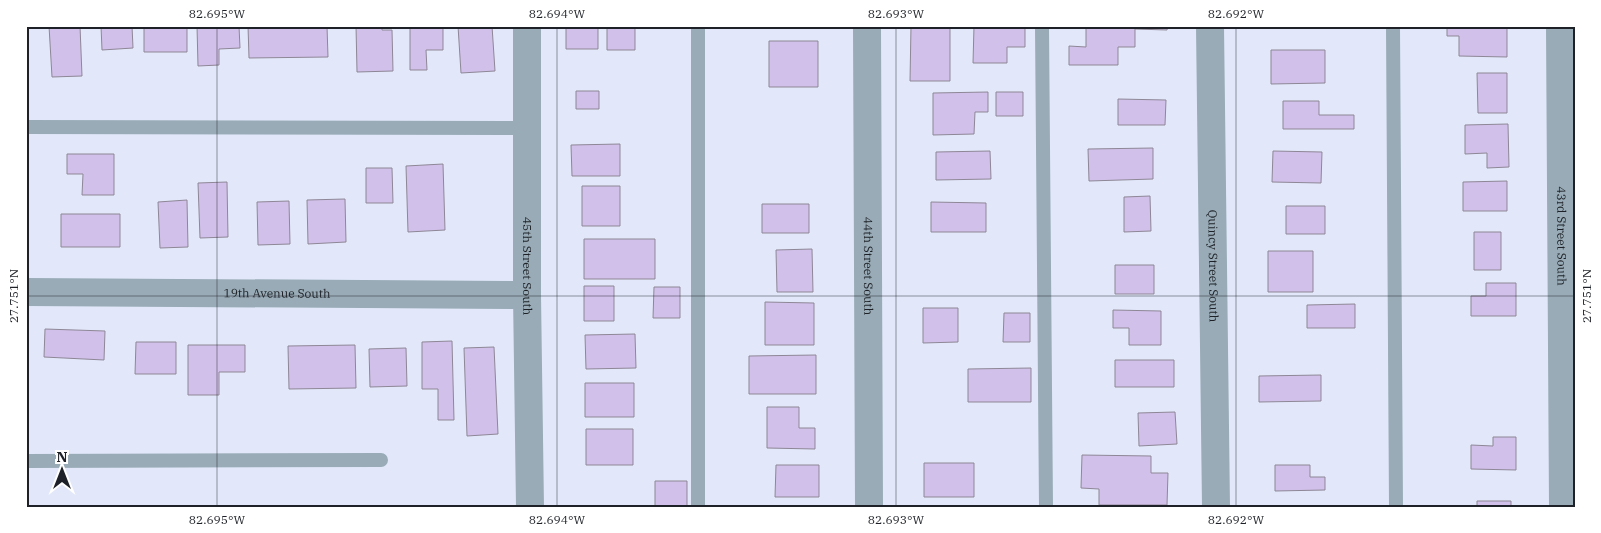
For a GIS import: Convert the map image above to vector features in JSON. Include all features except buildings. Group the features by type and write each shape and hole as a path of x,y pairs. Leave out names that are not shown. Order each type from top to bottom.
{"street":[{"name":"45th Street South","path":"527,26 527,295 530,507"},
{"name":"44th Street South","path":"867,26 869,507"},
{"name":"Quincy Street South","path":"1210,26 1216,507"},
{"name":"43rd Street South","path":"1560,26 1563,507"},
{"name":"19th Avenue South","path":"26,292 527,295"}],"lane":[{"path":"698,26 698,507"},
{"path":"1042,26 1046,507"},
{"path":"1393,26 1396,507"},
{"path":"26,127 527,128"},
{"path":"26,461 381,460"}]}
